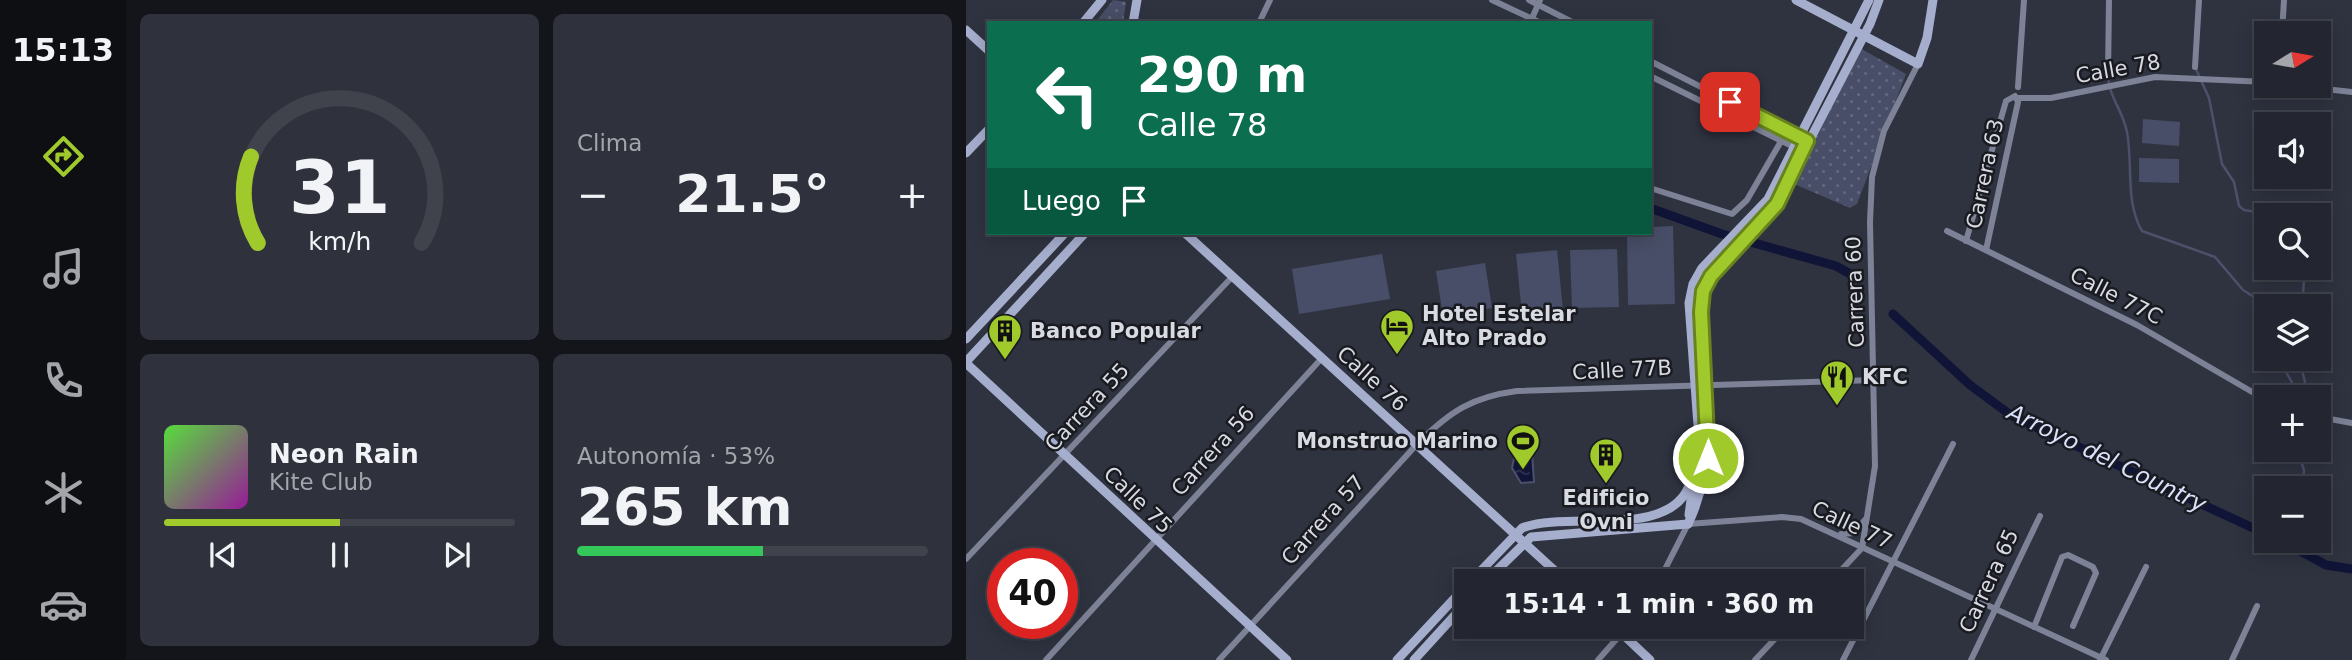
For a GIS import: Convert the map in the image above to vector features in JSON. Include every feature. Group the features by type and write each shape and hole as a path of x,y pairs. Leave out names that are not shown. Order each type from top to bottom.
{"street":[{"path":"1085,21 1102,0"},
{"path":"1133,21 1136,0"},
{"path":"1260,21 1270,0"},
{"path":"1492,0 1531,21 1539,3"},
{"path":"1529,0 1570,21"},
{"path":"1796,0 1918,64"},
{"path":"1728,249 1752,232 1777,204 1858,34 1869,0"},
{"path":"1688,524 1699,439 1703,291 1741,227 1768,199 1798,136 1879,0"},
{"name":"Carrera 60","path":"1862,548 1875,466 1870,222 1876,155 1884,131 1918,64 1927,37 1933,0"},
{"path":"2018,87 2024,0"},
{"path":"2108,76 2109,0"},
{"path":"2195,67 2199,0"},
{"path":"2283,21 2284,0"},
{"path":"966,30 987,49"},
{"path":"1652,62 1807,141"},
{"path":"1652,77 1802,151"},
{"name":"Calle 78","path":"2018,98 2051,98 2155,77 2254,81"},
{"path":"2331,90 2352,92"},
{"name":"Carrera 63","path":"1966,241 2006,101 2011,96 2018,98 1986,250"},
{"path":"966,153 987,131"},
{"path":"1652,189 1732,214 1747,200 1787,131"},
{"name":"Calle 77C","path":"1947,231 2137,325 2254,393"},
{"path":"966,339 1063,235"},
{"path":"966,362 1083,235"},
{"name":"Calle 76","path":"1187,235 1553,569"},
{"path":"1029,271 1041,281"},
{"name":"Carrera 55","path":"966,559 1232,277"},
{"name":"Carrera 56","path":"1046,660 1321,358"},
{"name":"Calle 75","path":"966,362 1155,541 1287,660"},
{"name":"Calle 77B","path":"1458,409 1485,396 1517,391 1701,383 1746,385 1875,380"},
{"path":"1665,569 1688,524 1707,472 1709,444 1701,383"},
{"name":"Carrera 57","path":"1219,660 1417,444 1458,409"},
{"path":"2331,419 2352,422"},
{"path":"1843,660 1953,444"},
{"path":"1482,569 1515,534 1530,525 1652,516 1668,511 1687,493 1694,475"},
{"path":"1839,535 1854,533 1869,511"},
{"name":"Carrera 65","path":"1971,660 2040,516"},
{"name":"Calle 77","path":"1524,541 1539,534 1783,517 1801,519 2102,659"},
{"path":"1497,569 1524,541"},
{"path":"1842,569 1862,548"},
{"path":"2034,627 2062,557 2068,555 2093,567 2096,573 2073,626"},
{"path":"2102,659 2146,567"},
{"path":"1398,660 1454,599"},
{"path":"2232,660 2258,606"},
{"path":"1414,660 1453,618 1440,615"},
{"path":"1440,615 1446,626"},
{"path":"1598,660 1618,639"},
{"path":"1632,639 1650,660"},
{"path":"1755,660 1775,639"}],"shaded area":[{"path":"1113,0 1126,2 1123,21 1097,21"},
{"path":"1860,48 1906,74 1857,204 1850,208 1792,183"},
{"path":"2143,119 2180,122 2179,146 2142,143"},
{"path":"2139,158 2179,159 2179,183 2139,182"},
{"path":"1673,226 1675,304 1628,305 1627,235 1652,235 1652,227"},
{"path":"1617,249 1619,307 1572,308 1570,250"},
{"path":"1557,250 1563,310 1522,314 1516,254"},
{"path":"1382,254 1390,299 1299,314 1292,269"},
{"path":"1485,263 1492,308 1443,316 1436,271"}],"water":[{"name":"Monstruo Marino","path":"1532,453 1534,482 1521,483 1512,468 1515,454"}],"waterway":[{"path":"2195,67 2209,98 2222,164 2234,182 2239,206 2254,212"},
{"path":"2108,76 2127,132 2131,196 2142,231 2215,257 2243,290 2254,297"},
{"name":"Arroyo del Country","path":"1652,209 1722,234 1836,266 1854,276"},
{"path":"2303,294 2304,280"},
{"name":"Arroyo del Country","path":"1893,314 1970,385 2012,416 2254,528"},
{"path":"2286,371 2293,385"},
{"path":"2302,371 2305,385"},
{"path":"2301,462 2303,476"},
{"name":"Arroyo del Country","path":"2304,553 2326,565 2352,569"}],"place":[{"name":"Hotel Estelar Alto Prado","path":"1397,356"},
{"name":"Banco Popular","path":"1005,361"},
{"name":"KFC","path":"1837,407"},
{"name":"Monstruo Marino","path":"1523,471"},
{"name":"Edificio Ovni","path":"1606,485"}],"route":[{"path":"1708,458 1701,312 1703,291 1711,276 1777,204 1807,141 1730,102"}]}
